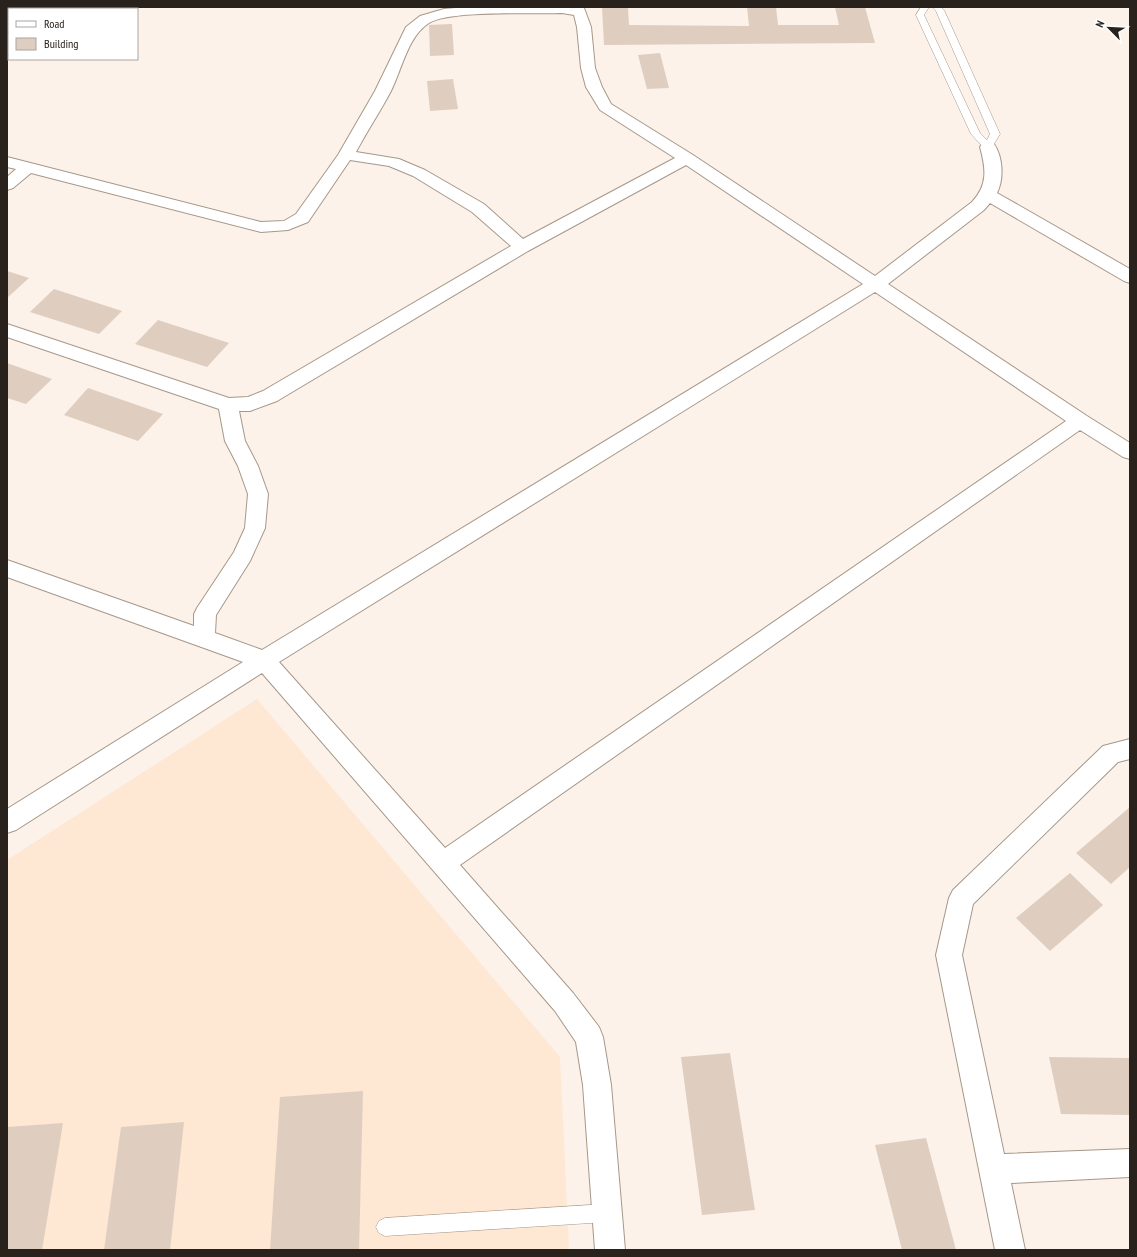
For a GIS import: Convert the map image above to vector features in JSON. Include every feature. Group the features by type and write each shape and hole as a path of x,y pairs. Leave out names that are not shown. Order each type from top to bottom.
{"street":[{"path":"7,162 261,227 283,227 294,224 302,218 346,155 383,91 411,30 425,19 444,13 484,10 562,9 579,11 581,15 588,68 594,87 605,107 687,158 1080,421 1130,452"},
{"path":"7,822 264,660 876,284 978,206 988,195 995,172 988,147"},
{"path":"346,155 393,162 419,173 478,208 522,247"},
{"path":"7,330 228,405 250,404 270,396 522,247 687,158"},
{"path":"7,186 28,167"},
{"path":"988,195 1130,277"},
{"path":"204,639 205,614 243,555 255,528 258,494 248,466 235,441 228,405"},
{"path":"443,863 1080,421"},
{"path":"7,568 264,660 564,1002 589,1037 597,1085 610,1250"},
{"path":"1010,1250 949,955 962,898 1111,753 1130,750"},
{"path":"993,1169 1130,1163"}],"lane":[{"path":"925,7 920,15 976,134 988,147 996,134 940,10 936,7"},
{"path":"385,1227 607,1213"}],"shaded area":[{"path":"257,699 560,1057 569,1250 7,1250 7,860"}],"building":[{"path":"602,7 628,7 629,25 749,26 747,7 776,7 778,25 839,25 835,7 865,7 875,43 604,45"},
{"path":"452,24 454,55 430,56 429,25"},
{"path":"660,53 669,88 647,89 638,55"},
{"path":"453,79 458,109 430,111 427,81"},
{"path":"7,271 29,278 7,298"},
{"path":"54,289 122,311 99,334 30,312"},
{"path":"158,320 229,343 207,367 135,344"},
{"path":"7,363 52,379 26,404 7,398"},
{"path":"88,388 163,414 138,441 64,415"},
{"path":"1130,807 1130,867 1111,884 1076,853"},
{"path":"1070,873 1103,905 1050,951 1016,918"},
{"path":"730,1053 755,1210 702,1215 681,1057"},
{"path":"1049,1057 1130,1058 1130,1115 1061,1114"},
{"path":"363,1091 359,1250 270,1250 280,1097"},
{"path":"184,1122 170,1250 104,1250 121,1127"},
{"path":"63,1123 42,1250 7,1250 7,1127"},
{"path":"926,1138 956,1250 902,1250 875,1145"}]}
